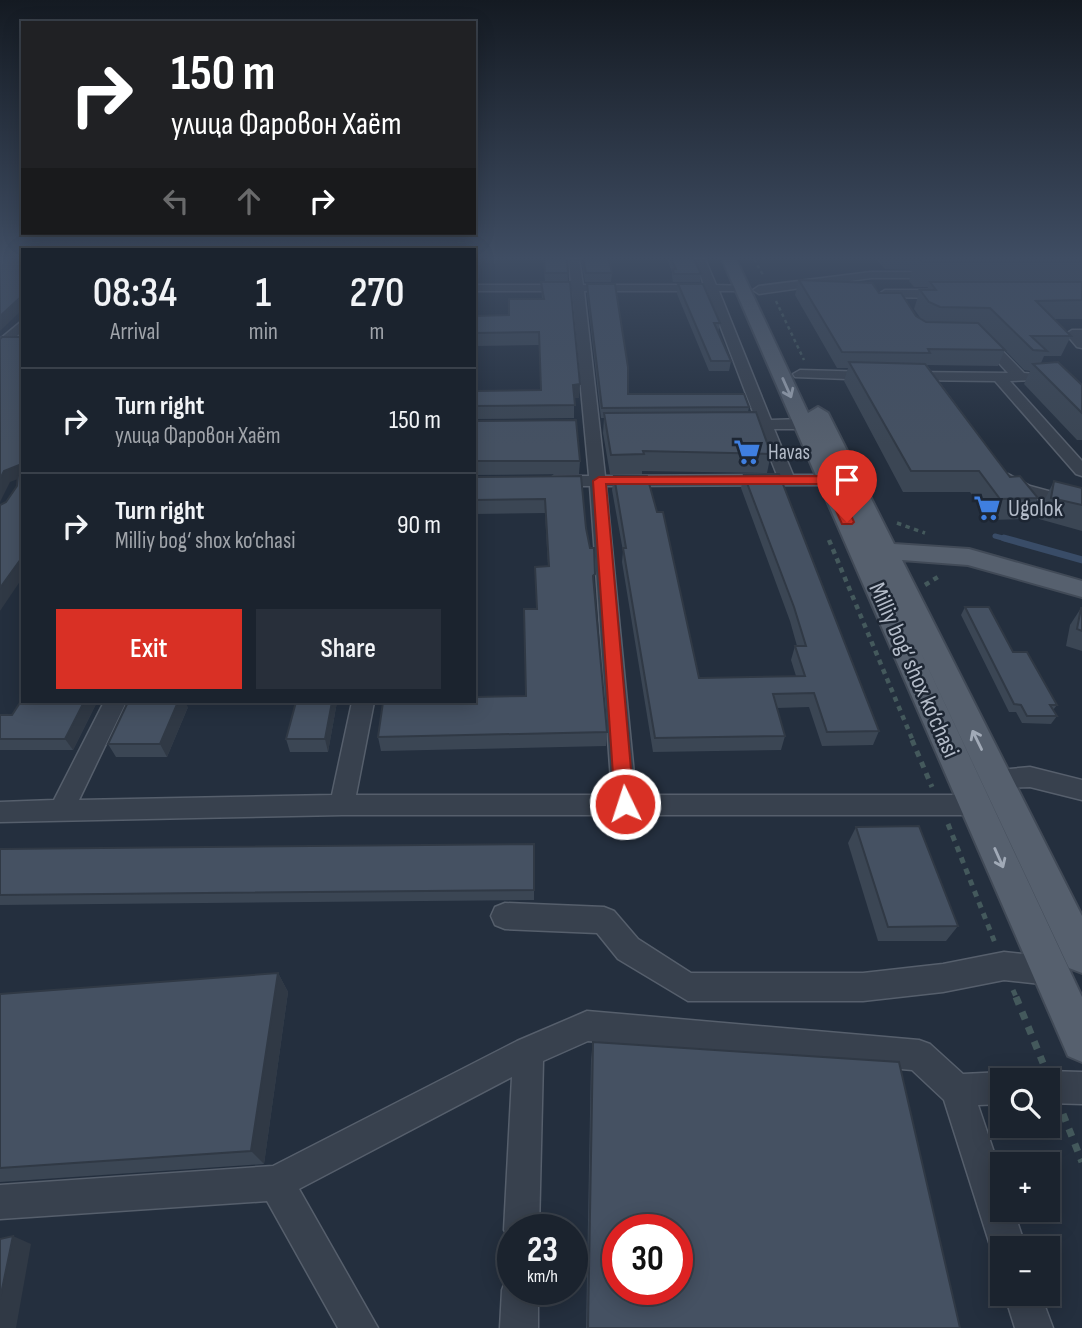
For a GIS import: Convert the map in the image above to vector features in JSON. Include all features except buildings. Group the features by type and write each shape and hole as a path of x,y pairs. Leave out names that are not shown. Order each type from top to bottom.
{"main road":[{"name":"Milliy bog‘ shox ko‘chasi","path":"768,321 803,424 828,480 880,541 975,805 1082,1042"},
{"name":"Milliy bog‘ shox ko‘chasi","path":"775,321 806,374 880,541 1082,956"},
{"path":"880,541 969,557 1082,589"}],"street":[{"path":"581,321 599,481 625,804"},
{"path":"725,321 787,481"},
{"path":"1,344 21,326"},
{"path":"976,332 1021,378"},
{"path":"1082,334 1072,334 1082,344"},
{"path":"1,344 21,343"},
{"path":"806,374 1043,377"},
{"path":"931,377 947,398"},
{"path":"1000,378 1082,471"},
{"path":"712,425 803,424"},
{"path":"994,461 1010,482 1024,489 1082,505"},
{"path":"544,481 828,480"},
{"path":"61,811 115,703"},
{"path":"342,805 363,703"},
{"path":"996,778 1030,776 1082,790"},
{"path":"0,812 342,805 975,805"},
{"path":"505,916 604,920 628,949 688,987 863,987 943,978 1004,966 1050,971"},
{"path":"0,1202 275,1183 527,1052 587,1026 919,1055 957,1090 1004,1236"},
{"path":"522,1214 527,1052"},
{"path":"957,1090 990,1089"},
{"path":"275,1183 359,1328"},
{"path":"519,1328 520,1305"},
{"path":"1026,1306 1034,1328"}],"path":[{"path":"775,321 806,374"},
{"path":"825,530 1004,966 1061,1087 1082,1162"},
{"path":"880,541 934,536"},
{"path":"922,594 929,581 947,573"}],"waterway":[{"path":"995,536 1010,540"},
{"path":"1004,538 1082,560"}],"place":[{"name":"Havas","path":"747,452"},
{"name":"Ugolok","path":"987,508"}],"route":[{"path":"625,804 599,481 828,480 847,522"}]}
